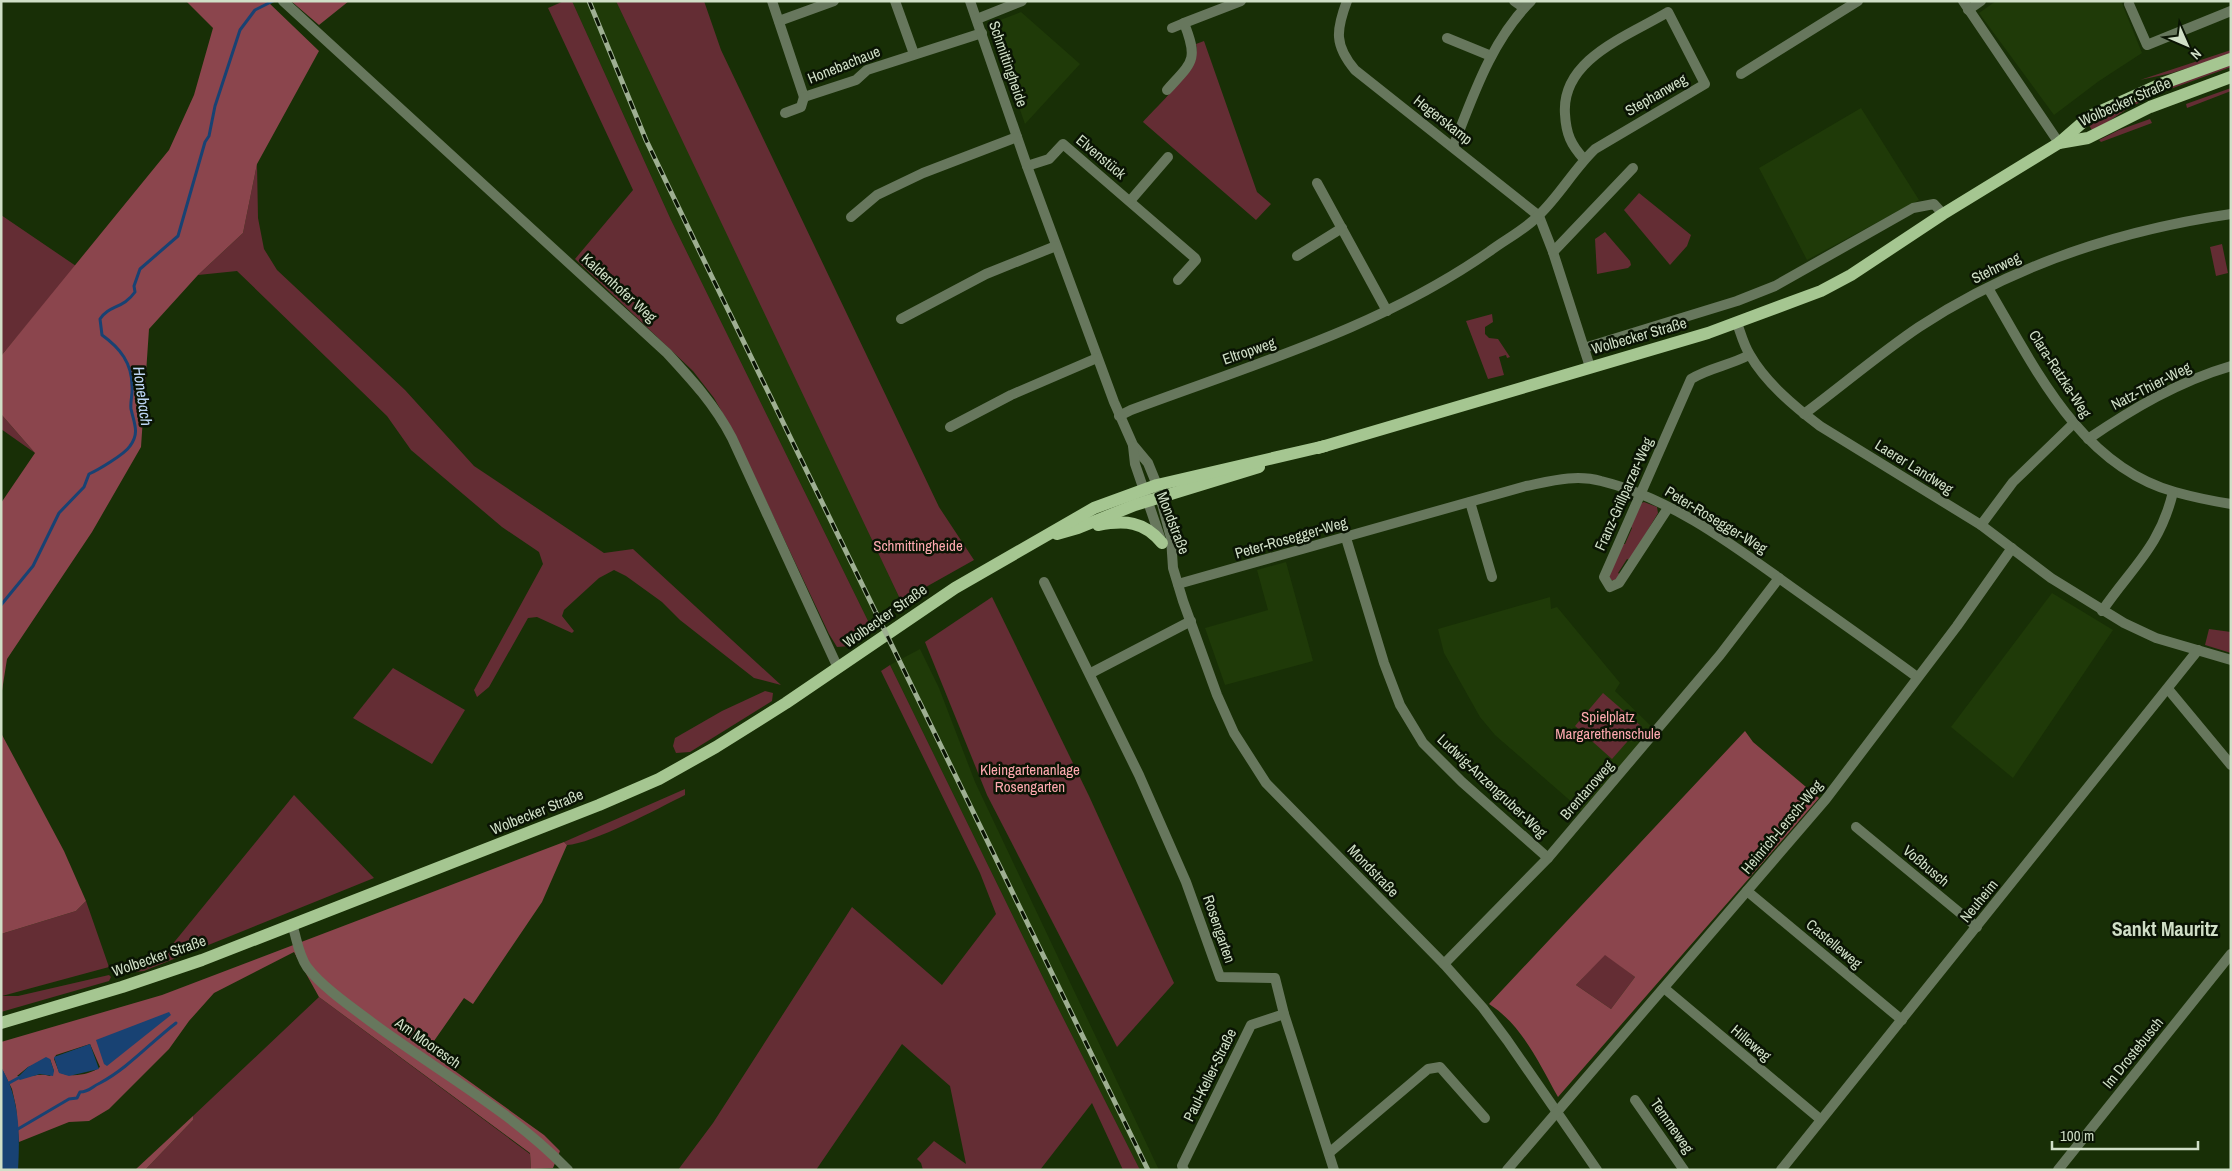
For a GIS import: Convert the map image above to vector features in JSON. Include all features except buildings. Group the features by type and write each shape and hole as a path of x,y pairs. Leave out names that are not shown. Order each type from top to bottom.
{"main road":[{"name":"Wolbecker Straße","path":"1038,539 1078,528 1159,491 1325,446 1737,323 1821,291 1852,275 1943,214 2059,143 2081,122 2120,101 2231,59"},
{"name":"Wolbecker Straße","path":"2059,143 2088,138 2150,107 2231,77"},
{"name":"Wolbecker Straße","path":"2,1023 175,969 402,880 537,831 659,778 725,741 838,668 955,588 1038,539 1094,508 1146,496"},
{"path":"1078,528 1111,522 1132,522 1149,529 1162,543"}],"street":[{"name":"Honebachaue","path":"772,1 804,97 856,80 867,70 982,32"},
{"path":"896,1 914,54"},
{"name":"Schmittingheide","path":"970,1 1027,166 1119,416 1133,446 1148,463 1159,491"},
{"path":"977,19 1022,1"},
{"path":"1172,28 1241,1"},
{"name":"Hegerskamp","path":"1347,1 1338,32 1341,49 1346,59 1370,82 1539,216"},
{"path":"1453,147 1481,76 1491,56 1499,41 1528,5 1514,1"},
{"path":"1740,74 1858,1"},
{"path":"1981,1 1965,5 2059,143"},
{"path":"2131,2 2147,45 2231,11"},
{"path":"778,21 831,3"},
{"name":"Kaldenhofer Weg","path":"287,4 660,346 700,388 716,409 732,438 838,668"},
{"name":"Stephanweg","path":"1539,216 1584,159 1595,149 1705,84 1668,12 1590,58 1573,78 1564,101 1566,130 1572,146 1584,159"},
{"path":"1167,90 1186,68 1193,52 1184,23"},
{"path":"1447,38 1491,56"},
{"path":"785,113 801,107 804,97"},
{"path":"851,217 877,195 908,180 1017,137"},
{"name":"Elvenstück","path":"1027,166 1049,160 1063,144 1195,258 1196,260 1178,280"},
{"name":"Elvenstück","path":"1130,201 1168,157"},
{"path":"1553,252 1634,168"},
{"path":"1317,183 1386,312"},
{"name":"Wolbecker Straße","path":"1584,348 1737,301 1775,286 1913,208 1934,204 1943,214"},
{"name":"Stehrweg","path":"1804,414 1919,328 2021,271 2114,238 2196,219 2231,214"},
{"path":"1539,216 1553,252 1590,367"},
{"name":"Eltropweg","path":"1119,416 1315,343 1386,312 1448,278 1539,216"},
{"path":"1296,256 1342,228"},
{"path":"901,319 986,274 1056,246"},
{"name":"Clara-Ratzka-Weg","path":"1988,288 2039,374 2073,424 2088,440 2137,475 2174,492 2231,504"},
{"name":"Laerer Landweg","path":"1737,323 1749,355 1774,385 1804,414 1820,426 1981,526 2102,610 2156,638 2231,660"},
{"name":"Franz-Grillparzer-Weg","path":"1668,508 1619,583 1610,587 1604,577 1642,494 1690,379 1698,374 1733,364 1749,355"},
{"path":"950,427 1011,395 1097,358"},
{"name":"Natz-Thier-Weg","path":"2088,440 2140,406 2182,385 2231,366"},
{"path":"1981,526 2013,482 2073,424"},
{"name":"Schmittingheide","path":"1133,446 1135,464 1146,496"},
{"name":"Peter-Rosegger-Weg","path":"1178,584 1470,502 1564,478 1600,481 1642,494 1746,553 1917,677"},
{"name":"Mondstraße","path":"1159,491 1171,538 1174,568 1191,621 1228,720 1266,783 1444,964 1507,1040 1597,1170"},
{"path":"2102,610 2147,553 2168,512 2174,492"},
{"name":"Mondstraße","path":"1146,496 1162,543 1174,568"},
{"path":"1470,502 1492,577"},
{"name":"Ludwig-Anzengruber-Weg","path":"1346,538 1384,664 1400,705 1423,743 1462,782 1548,858"},
{"name":"Heinrich-Lersch-Weg","path":"1557,1112 1826,799 2012,548"},
{"name":"Brentanoweg","path":"1444,964 1548,858 1720,655 1779,578"},
{"name":"Rosengarten","path":"1044,582 1091,673 1140,775 1186,882 1220,977 1275,978 1284,1014 1334,1170"},
{"path":"1091,673 1191,621"},
{"name":"Neuheim","path":"1781,1170 1820,1119 1977,928 2198,650"},
{"path":"2168,689 2231,764"},
{"name":"Voßbusch","path":"1856,827 1977,928"},
{"name":"Castelleweg","path":"1747,891 1902,1020"},
{"name":"Am Mooresch","path":"292,924 302,958 314,974 406,1047 517,1123 568,1170"},
{"name":"Im Drostebusch","path":"2058,1170 2231,954"},
{"name":"Hilleweg","path":"1664,988 1820,1119"},
{"name":"Paul-Keller-Straße","path":"1184,1170 1182,1166 1251,1025 1284,1014"},
{"path":"1329,1153 1428,1069 1440,1067 1485,1118"},
{"name":"Temmeweg","path":"1635,1100 1684,1170"},
{"path":"1506,1170 1557,1112"}],"shaded area":[{"path":"186,1 267,1 319,51 257,164 243,233 198,275 149,329 141,447 92,532 7,659 1,697 1,503 35,453 1,414 1,356 169,150 194,95 213,28"},
{"path":"291,1 349,1 319,25"},
{"path":"572,1 616,1 780,344 901,601 872,629 671,220"},
{"path":"1996,1 2121,1 2142,53 2099,81 2054,115 1979,13"},
{"path":"1021,12 1080,64 1025,124 992,30 995,22"},
{"path":"1861,108 1919,200 1807,260 1759,168"},
{"path":"1286,562 1313,661 1225,685 1205,628 1268,610 1257,570"},
{"path":"2052,593 2113,630 2013,778 1951,727"},
{"path":"1550,597 1551,609 1557,607 1620,683 1615,691 1653,728 1582,811 1495,735 1480,717 1444,653 1438,629"},
{"path":"920,649 939,688 975,782 1159,1170 1140,1170 1051,994 890,665"},
{"path":"1745,731 1753,742 1819,798 1558,1097 1529,1046 1511,1023 1489,1004","holes":["1605,955 1635,977 1611,1009 1576,985"]},
{"path":"1,733 64,851 86,901 76,911 1,934"},
{"path":"564,842 567,845 542,902 473,1004 464,998 427,1051 544,1135 560,1151 553,1168 531,1169 530,1153 319,997 294,952 214,993 189,1021 169,1049 109,1109 89,1121 69,1122 19,1142 16,1107 12,1089 1,1067 1,1042 162,995","holes":["90,1044 100,1067 80,1075 69,1075 59,1072 54,1059 56,1055","50,1059 54,1071 50,1076 17,1076 28,1067"]},
{"path":"193,1116 193,1120 145,1170 135,1170"}],"green space":[{"path":"564,1 572,1 671,220 872,629 851,646 837,647 829,634 733,431 714,398 693,371 575,259 633,190 548,8"},
{"name":"Schmittingheide","path":"616,1 704,1 721,50 939,507 974,560 901,601"},
{"path":"1204,41 1257,192 1271,204 1256,220 1143,122 1186,74 1196,53 1196,44"},
{"path":"2231,50 2231,54 2172,73 2140,80"},
{"path":"2231,64 2231,67 2162,92 2130,107 2093,132 2089,125 2150,94"},
{"path":"2231,88 2231,91 2187,108 2186,104"},
{"path":"2150,119 2152,123 2101,142 2099,140 2119,130"},
{"path":"257,164 258,218 264,249 277,270 405,390 474,466 604,553 633,549 781,685 754,678 680,620 662,602 626,576 614,570 599,578 564,610 562,616 574,631 572,633 537,617 528,618 489,687 477,697 474,690 543,564 539,552 502,527 411,450 387,416 237,271 198,275 243,233"},
{"path":"1639,193 1691,235 1687,246 1670,265 1624,210"},
{"path":"1,215 76,266 1,356"},
{"path":"1605,232 1630,261 1631,265 1628,268 1597,274 1595,239"},
{"path":"2222,244 2228,273 2216,276 2210,247"},
{"path":"1492,314 1493,322 1485,327 1485,334 1489,338 1498,339 1510,357 1507,358 1506,355 1499,357 1504,375 1488,379 1466,321"},
{"path":"1,414 35,453 1,429"},
{"path":"1644,502 1657,507 1658,513 1630,560 1627,559 1618,573 1621,575 1615,581 1611,580 1609,576 1632,528 1630,526 1639,504"},
{"name":"Kleingartenanlage Rosengarten","path":"992,597 1089,796 1174,983 1117,1047 987,795 925,642"},
{"path":"2209,629 2231,632 2231,653 2205,645"},
{"path":"890,665 1051,994 1140,1170 1123,1170 1092,1103 1040,1170 923,1170 921,1163 917,1159 934,1141 966,1164 950,1086 902,1044 816,1170 678,1170 713,1123 852,907 942,985 996,914 980,873 881,671"},
{"path":"393,668 465,710 432,764 353,718"},
{"path":"765,691 773,693 772,701 690,752 676,753 673,746 675,738 722,711"},
{"name":"Spielplatz Margarethenschule","path":"1603,693 1641,726 1612,759 1575,726"},
{"path":"685,789 685,795 608,832 578,843 567,845 564,842"},
{"path":"294,795 374,878 144,971 124,973 118,964 167,951"},
{"path":"86,901 109,967 2,996 18,996 109,975 111,977 109,981 1,1012 1,934 76,911"},
{"path":"1605,954 1635,977 1611,1009 1576,985"},
{"path":"319,997 530,1154 531,1169 534,1170 145,1170 193,1120 193,1116"}],"water":[{"path":"169,1012 171,1015 107,1066 104,1064 96,1040"},
{"path":"90,1044 99,1069 69,1076 59,1073 54,1057"},
{"path":"46,1057 50,1059 54,1071 53,1076 40,1074 20,1080 17,1078 28,1067"},
{"path":"1,1067 12,1091 15,1104 19,1130 18,1170 1,1170"}],"waterway":[{"name":"Honebach","path":"1,605 33,566 59,513 84,487 89,474 127,449 135,437 136,432 131,409 132,389 130,370 124,357 102,335 100,319 108,311 126,301 135,292 134,286 140,269 178,236 205,142 209,136 215,106 240,30 255,10 273,1"},
{"path":"18,1129 69,1099 77,1098 80,1092 88,1090 110,1077 176,1023"},
{"path":"9,1083 20,1077"}],"railway":[{"path":"589,1 646,140 1148,1170"}],"district":[{"name":"Sankt Mauritz","path":"2165,929"}]}
